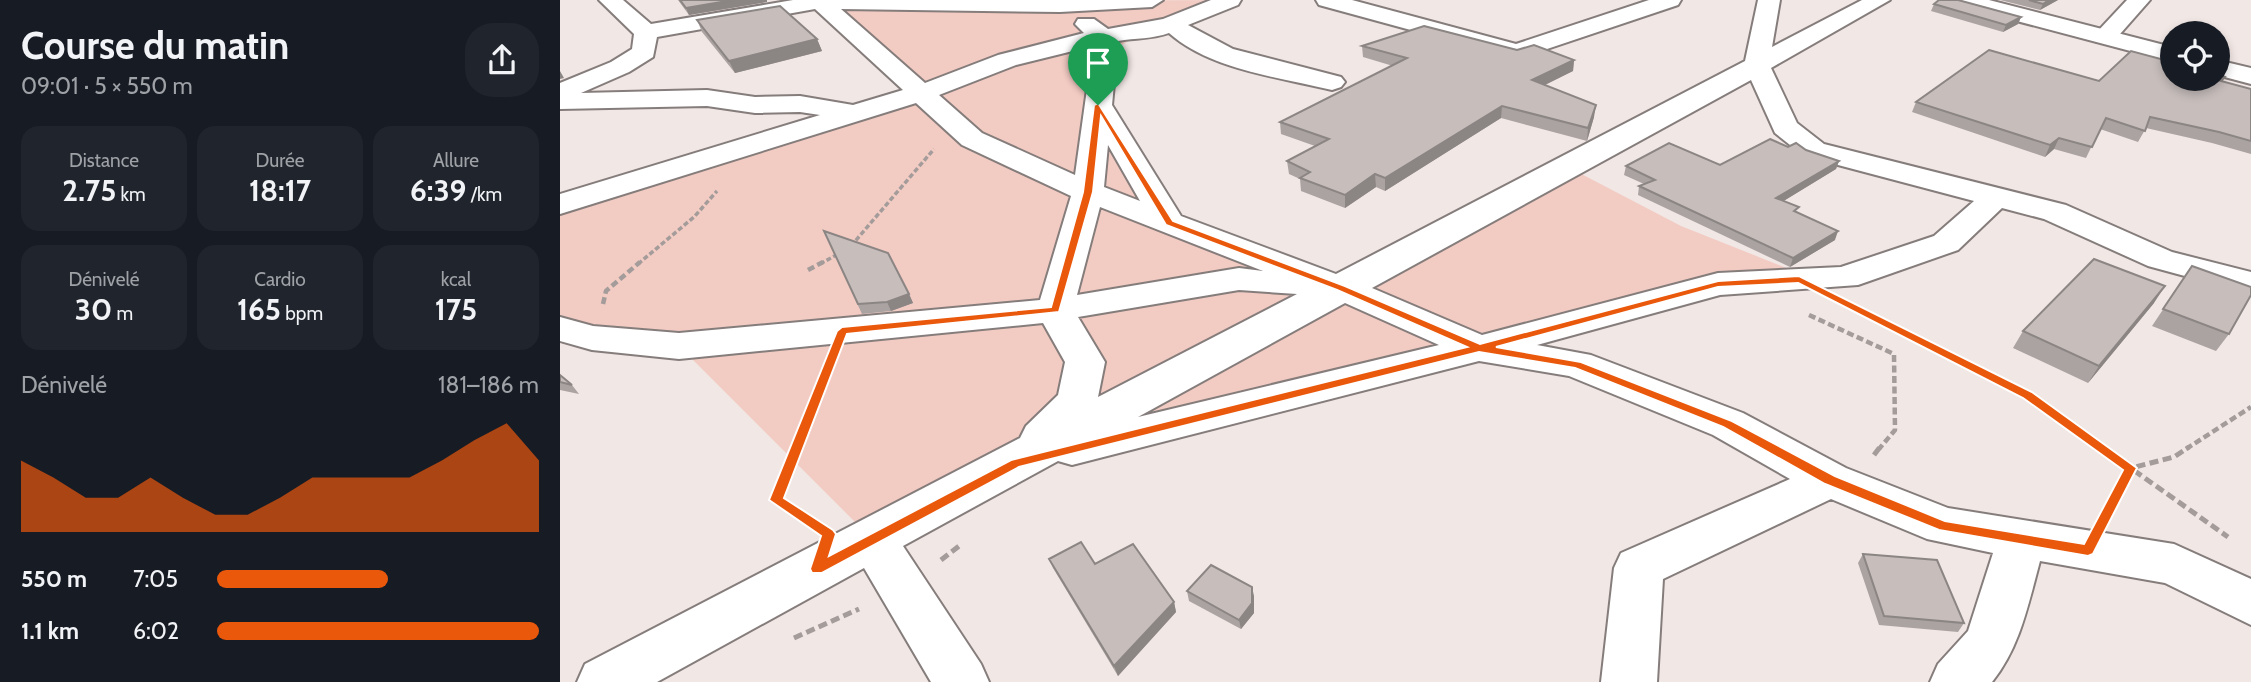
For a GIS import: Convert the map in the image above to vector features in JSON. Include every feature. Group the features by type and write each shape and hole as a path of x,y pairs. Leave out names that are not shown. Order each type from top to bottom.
{"street":[{"path":"610,0 646,32"},
{"path":"646,32 821,2 1057,3 1152,0"},
{"path":"560,204 921,93 1007,60 1068,43 1105,47 1173,24 1230,0"},
{"path":"1327,0 1517,52 1670,0"},
{"path":"1769,0 1757,65 1786,128 1814,150 2055,212 2160,259 2251,283"},
{"path":"605,682 1880,0"},
{"path":"1964,0 2160,52"},
{"path":"2105,37 2139,0"},
{"path":"821,2 921,93 960,135"},
{"path":"1057,3 1105,47"},
{"path":"1173,24 1203,46 1332,82"},
{"path":"560,92 620,67 644,52 646,32"},
{"path":"1015,463 1077,400 1085,362 1055,310 1088,192 1105,47"},
{"path":"2230,70 2251,76"},
{"path":"560,101 708,98 755,106 800,104 960,135 1088,192 1341,288 1479,348 1577,364 1728,424 1838,483 1944,526 2174,564 2251,603"},
{"path":"1098,105 1169,223"},
{"path":"1015,463 1479,348 1718,284 1845,277 1946,243 1996,197"},
{"path":"576,334 679,346 1055,310 1239,279 1341,288"},
{"path":"1629,682 1639,568 1838,483"},
{"path":"1958,682 1990,644 2022,539"},
{"path":"873,540 961,682"}],"path":[{"path":"808,270 850,248 960,135"},
{"path":"576,334 606,291 694,216 719,188"},
{"path":"1838,483 1895,430 1894,354 1787,304 1799,279 2027,395 2228,537"},
{"path":"817,569 828,534 776,500 842,331"},
{"path":"2088,550 2131,468 2174,457 2251,407"}],"shaded area":[{"path":"1230,0 1134,38 1104,55 1098,105 1169,223 1341,288 1568,167 1681,226 1814,279 1717,284 1015,463 873,540 679,346 560,329 560,204 921,93 820,2"}],"building":[{"path":"680,0 733,0 686,8"},
{"path":"1939,0 1958,0 2021,17 2006,25 1934,4"},
{"path":"2029,0 2049,0 2043,4"},
{"path":"780,6 817,39 729,61 697,20"},
{"path":"1424,26 1517,50 1534,45 1574,60 1532,80 1596,105 1588,128 1502,106 1385,178 1375,174 1345,195 1300,178 1310,172 1287,161 1329,139 1280,122 1407,58 1362,46"},
{"path":"1989,50 2099,81 2131,51 2160,59 2160,91 2230,91 2230,83 2251,89 2251,141 2150,117 2145,131 2106,118 2092,147 2059,138 2050,145 1916,102"},
{"path":"1770,139 1788,147 1796,143 1806,150 1839,161 1776,198 1799,207 1794,211 1838,231 1793,258 1639,186 1655,180 1626,166 1669,143 1720,165"},
{"path":"824,231 888,253 909,294 887,302 858,304"},
{"path":"2094,259 2165,286 2099,366 2023,331"},
{"path":"2192,266 2251,287 2251,295 2229,334 2163,309"},
{"path":"560,375 572,385 560,382"},
{"path":"1081,542 1095,564 1133,544 1174,602 1114,666 1049,559"},
{"path":"1863,554 1937,560 1964,623 1884,616"},
{"path":"1211,565 1252,587 1252,603 1239,620 1187,591"}],"route":[{"path":"1098,105 1088,192 1055,310 842,331 776,500 828,534 817,569 1015,463 1479,348 1577,364 1728,424 1830,480 1944,526 2088,550 2131,468 2027,395 1799,279 1718,284 1479,348 1341,288 1169,223 1098,105"}]}
